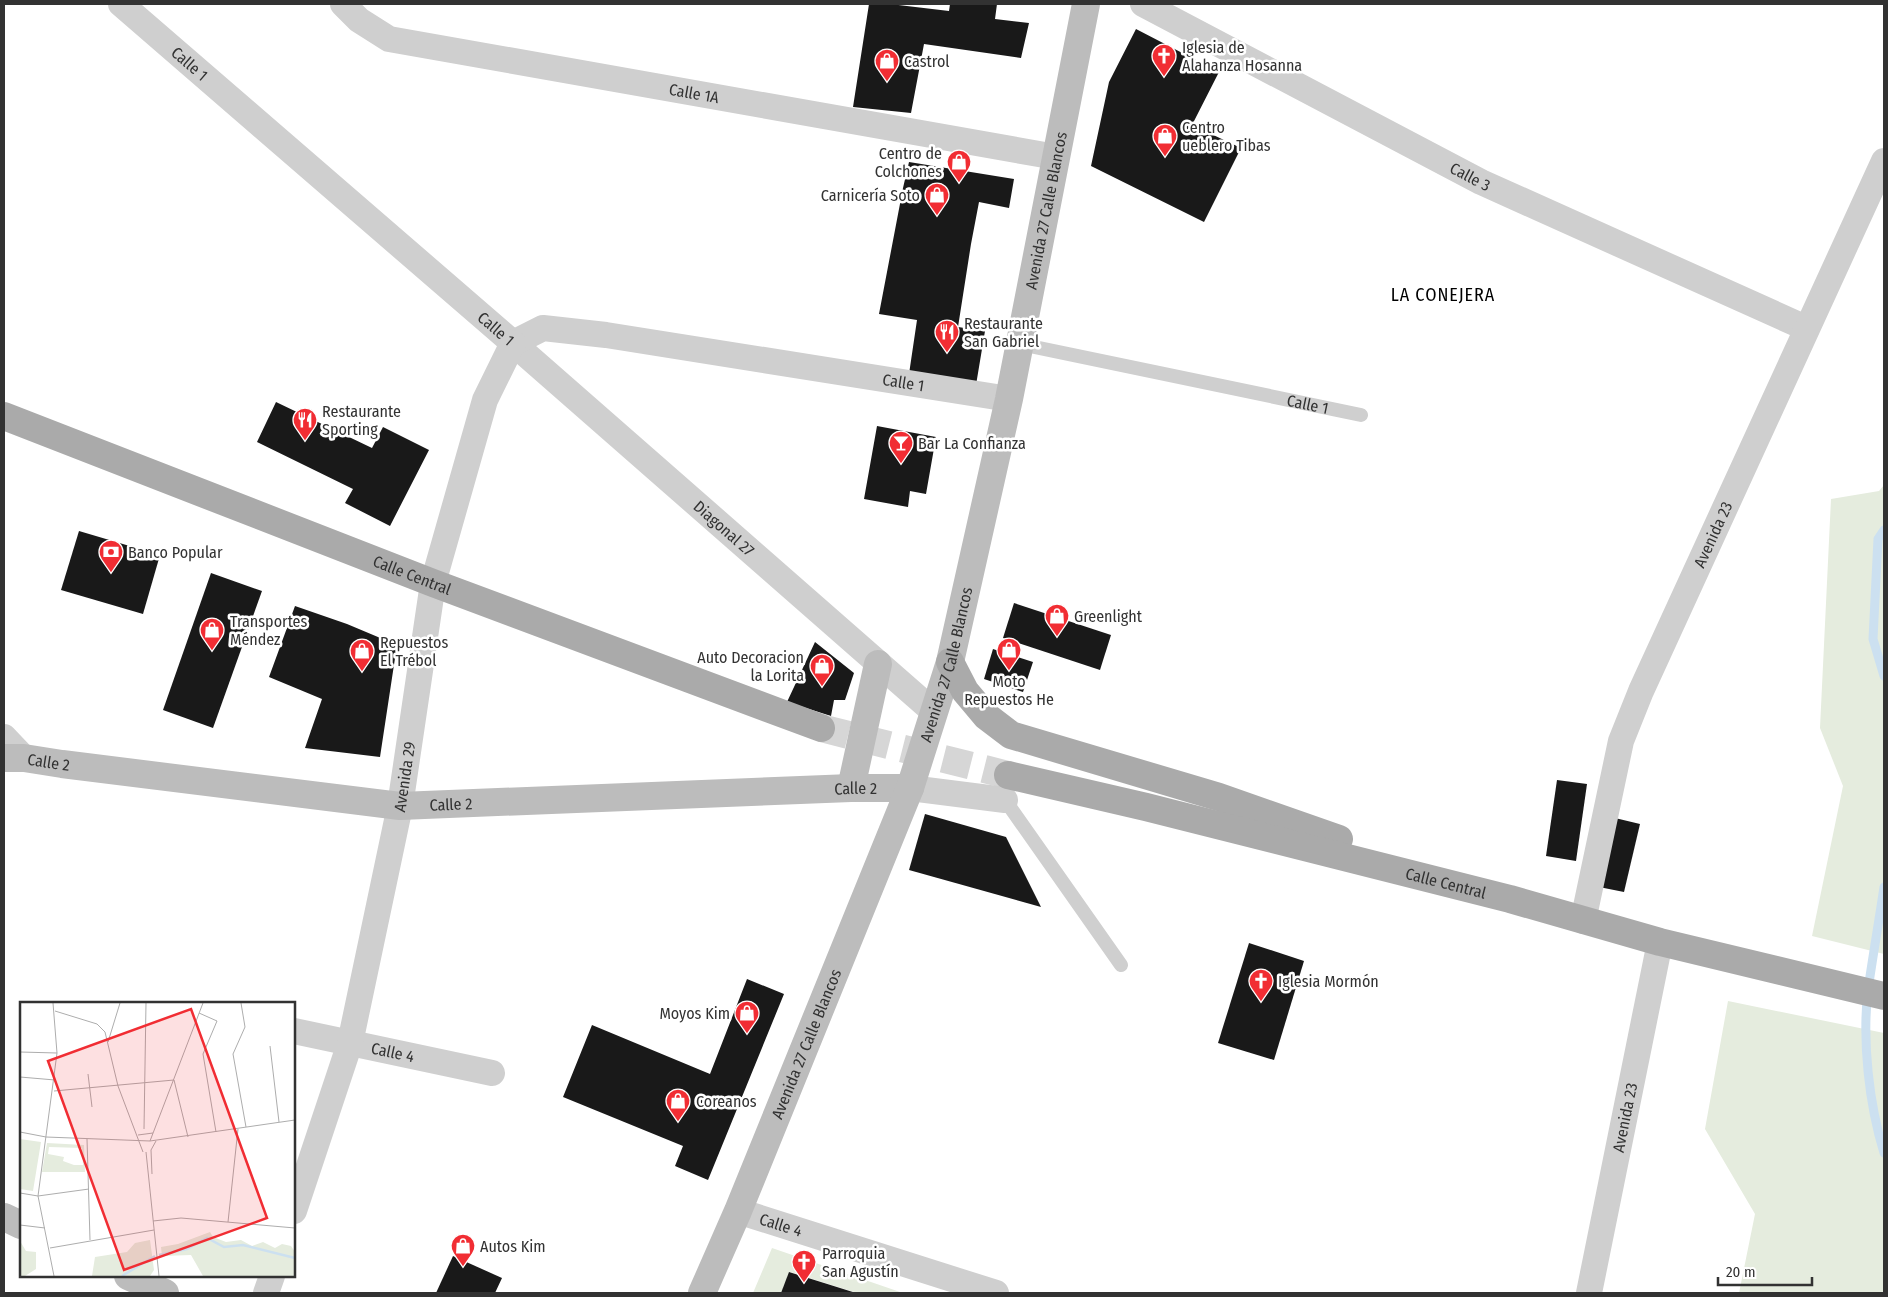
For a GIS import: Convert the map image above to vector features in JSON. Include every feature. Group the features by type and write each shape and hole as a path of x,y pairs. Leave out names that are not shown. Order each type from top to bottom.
{"main road":[{"name":"Avenida 27 Calle Blancos","path":"702,1293 738,1211 910,788 950,662 1009,399 1086,4"},
{"name":"Calle Central","path":"4,416 433,583 821,728"},
{"path":"950,662 964,691 986,716 1011,735 1219,797 1510,900"},
{"path":"850,788 878,664"},
{"name":"Calle 2","path":"14,758 400,806 850,788 910,788"},
{"name":"Calle Central","path":"1007,787 1146,807 1510,900 1660,942 1872,993"},
{"path":"4,1217 20,1225"},
{"path":"130,1277 165,1293"}],"street":[{"name":"Calle 1","path":"120,4 513,343 543,328 606,335 1009,399"},
{"name":"Calle 1A","path":"343,4 359,20 389,39 1056,157"},
{"name":"Calle 3","path":"1143,4 1481,182 1806,328"},
{"name":"Avenida 23","path":"1583,921 1621,741 1641,691 1884,161"},
{"name":"Avenida 29","path":"295,1208 350,1043 400,806 433,583 485,400 513,343"},
{"name":"Diagonal 27","path":"513,343 934,712"},
{"name":"Calle 2","path":"4,737 14,758"},
{"path":"910,788 1007,787"},
{"name":"Avenida 23","path":"1589,1293 1660,942"},
{"name":"Calle 4","path":"295,1031 492,1073"},
{"name":"Calle 4","path":"738,1211 996,1293"},
{"path":"266,1293 272,1277"}],"lane":[{"name":"Calle 1","path":"1020,344 1361,415"},
{"path":"1007,787 1121,965"}],"shaded area":[{"path":"1884,485 1884,954 1812,936 1843,786 1820,728 1831,499 1879,491"},
{"path":"1728,1001 1884,1033 1884,1293 1739,1293 1755,1214 1705,1129"},
{"path":"772,1248 903,1293 857,1293 790,1272 781,1293 753,1293"}],"building":[{"name":"Castrol","path":"869,4 890,4 949,11 950,4 997,4 995,19 1029,23 1021,58 924,44 911,113 853,107"},
{"name":"Centro ueblero Tibas","path":"1136,29 1219,72 1192,125 1241,148 1204,222 1091,166 1109,82"},
{"path":"909,162 1014,179 1009,208 979,202 971,244 958,327 985,331 976,385 909,374 917,320 879,314"},
{"path":"276,402 372,448 383,427 429,450 390,526 345,503 353,489 257,442"},
{"name":"Bar La Confianza","path":"877,426 936,437 926,494 910,491 908,507 864,499"},
{"name":"Banco Popular","path":"79,531 160,555 143,614 61,590"},
{"name":"Transportes Méndez","path":"211,573 262,591 213,728 163,710"},
{"name":"Greenlight","path":"1014,603 1111,635 1100,670 1003,638"},
{"name":"Repuestos El Trébol","path":"295,606 347,624 397,645 380,757 305,748 322,699 269,677"},
{"name":"Auto Decoracion la Lorita","path":"815,642 854,673 845,700 834,700 831,716 787,702"},
{"name":"Moto Repuestos He","path":"993,649 1033,662 1023,692 984,679"},
{"path":"1557,780 1587,784 1576,861 1546,856"},
{"path":"925,814 1006,837 1041,907 909,870"},
{"path":"1615,818 1640,824 1624,892 1599,887"},
{"name":"Iglesia Mormón","path":"1249,943 1304,961 1274,1060 1218,1043"},
{"name":"Coreanos","path":"747,979 784,994 708,1180 675,1166 683,1146 563,1097 592,1025 710,1074"},
{"name":"Autos Kim","path":"453,1256 502,1278 495,1293 436,1293"},
{"name":"Parroquia San Agustín","path":"789,1272 856,1293 781,1293"}],"waterway":[{"path":"1884,530 1878,539 1873,639 1884,676"},
{"path":"1884,887 1866,1010 1868,1072 1874,1114 1884,1153"}],"tunnel":[{"path":"821,728 1008,775"}],"place":[{"name":"Iglesia de Alahanza Hosanna","path":"1164,77"},
{"name":"Castrol","path":"887,82"},
{"name":"Centro ueblero Tibas","path":"1165,157"},
{"name":"Centro de Colchones","path":"959,183"},
{"name":"Carnicería Soto","path":"937,216"},
{"name":"Restaurante San Gabriel","path":"947,353"},
{"name":"Restaurante Sporting","path":"305,441"},
{"name":"Bar La Confianza","path":"901,464"},
{"name":"Banco Popular","path":"111,573"},
{"name":"Greenlight","path":"1057,637"},
{"name":"Transportes Méndez","path":"212,651"},
{"name":"Moto Repuestos He","path":"1009,671"},
{"name":"Repuestos El Trébol","path":"362,672"},
{"name":"Auto Decoracion la Lorita","path":"822,687"},
{"name":"Iglesia Mormón","path":"1261,1002"},
{"name":"Moyos Kim","path":"747,1034"},
{"name":"Coreanos","path":"678,1122"},
{"name":"Autos Kim","path":"463,1267"},
{"name":"Parroquia San Agustín","path":"804,1283"}],"district":[{"name":"LA CONEJERA","path":"1443,295"}]}
